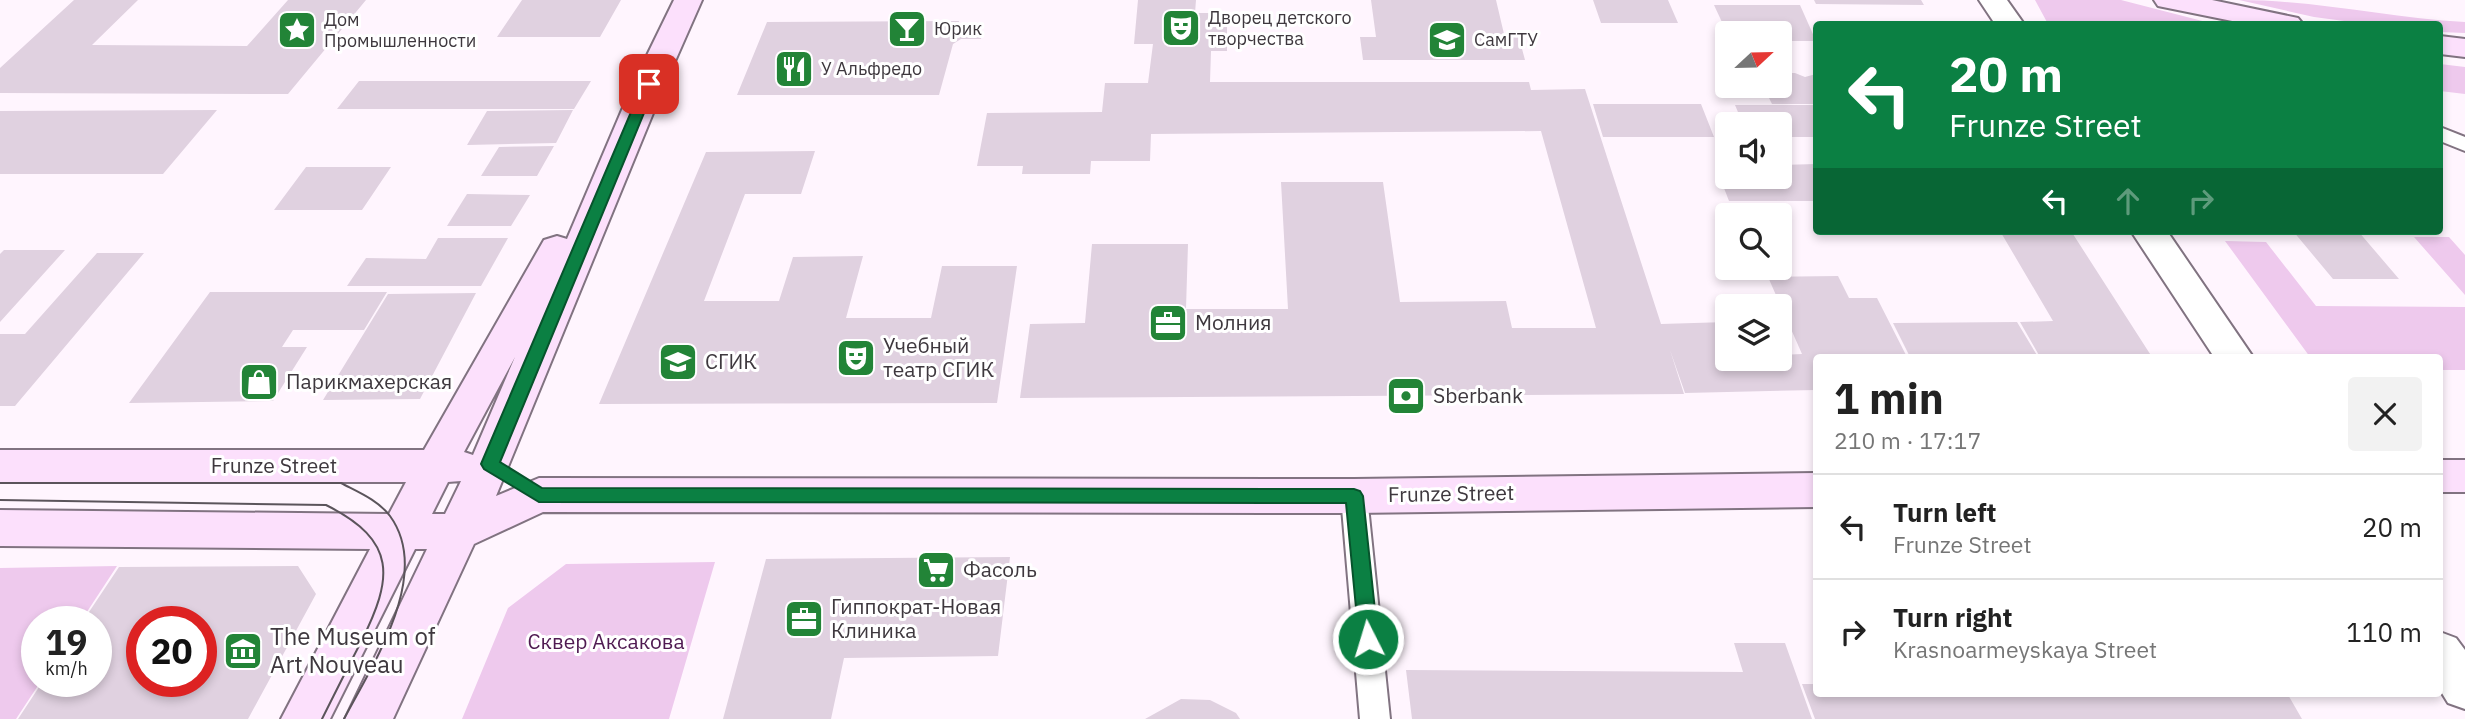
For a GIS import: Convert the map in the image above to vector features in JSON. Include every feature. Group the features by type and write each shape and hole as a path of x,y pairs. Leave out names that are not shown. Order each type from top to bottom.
{"main road":[{"path":"369,719 490,464 649,84 688,0"},
{"path":"2168,0 2273,21"},
{"path":"2443,45 2465,48"},
{"path":"305,719 435,467 649,84"},
{"path":"490,464 539,495"},
{"name":"Frunze Street","path":"0,466 435,467 490,464"},
{"path":"2443,476 2465,476"},
{"name":"Frunze Street","path":"458,531 539,495 1354,496 1813,490"},
{"path":"0,528 401,533 458,531"}],"street":[{"path":"1993,0 2007,21"},
{"path":"2152,235 2232,354"},
{"path":"2443,656 2465,688"}],"lane":[{"path":"2443,134 2465,145"},
{"path":"1354,496 1375,719"}],"green space":[{"path":"2035,0 2121,0 2202,21 2046,21"},
{"path":"2239,0 2296,3 2465,22 2465,33 2443,32 2443,21 2344,21"},
{"path":"2443,64 2465,67 2465,94 2443,91"},
{"path":"2414,237 2449,237 2465,255 2465,295"},
{"path":"2225,241 2266,242 2316,306 2465,307 2465,370 2443,370 2443,354 2308,354"},
{"name":"Сквер Аксакова","path":"715,562 669,719 462,719 508,608 566,564"},
{"path":"117,566 91,606 21,606 21,697 30,697 16,719 0,719 0,568"}],"building":[{"path":"74,0 138,0 92,45 247,46 288,0 366,0 288,94 0,93 0,68"},
{"path":"522,0 621,0 600,37 497,37"},
{"path":"1138,0 1196,0 1195,13 1227,13 1227,51 1211,51 1210,82 1529,82 1531,90 1585,89 1661,324 1715,322 1715,371 1792,371 1792,354 1802,354 1792,331 1792,294 1776,294 1769,280 1792,280 1792,277 1838,276 1849,298 1877,298 1905,354 1813,354 1813,390 1685,393 1670,350 1684,394 1020,398 1030,324 1085,323 1092,244 1188,244 1186,309 1288,309 1281,182 1383,182 1400,302 1506,301 1512,328 1596,328 1541,131 1151,134 1150,161 1091,161 1090,174 1022,174 1023,166 977,166 987,113 1102,112 1105,83 1148,83 1153,44 1134,44"},
{"path":"1371,0 1496,0 1504,34 1518,34 1525,60 1363,60 1360,37 1376,37"},
{"path":"1593,0 1668,0 1678,23 1601,23"},
{"path":"1814,0 1921,0 1924,5 1816,4"},
{"path":"1714,5 1800,5 1813,34 1813,41 1792,41 1792,21 1721,21"},
{"path":"959,21 958,27 963,32 983,32 981,39 961,39 953,44 939,95 737,95 767,22"},
{"path":"1792,73 1805,77 1813,75 1813,104 1772,104 1769,98 1792,98"},
{"path":"359,81 591,81 574,109 337,109"},
{"path":"1593,104 1701,104 1714,137 1603,137"},
{"path":"1735,105 1813,105 1813,137 1792,137 1792,112 1738,112"},
{"path":"217,110 163,174 0,174 0,111"},
{"path":"573,110 556,143 467,145 487,111"},
{"path":"554,146 537,176 481,176 499,147"},
{"path":"815,151 801,194 745,194 704,301 779,301 793,257 863,256 846,318 931,318 942,266 1017,266 997,403 599,404 706,152"},
{"path":"1813,164 1813,201 1729,201 1724,189 1792,189 1792,165"},
{"path":"306,167 391,167 362,210 274,210"},
{"path":"467,194 530,195 511,226 447,226"},
{"path":"2002,235 2074,235 2150,354 2038,354 2020,322 2053,321"},
{"path":"2296,235 2361,235 2399,279 2333,279"},
{"path":"438,238 508,238 481,286 347,286 366,258 426,259"},
{"path":"4,250 65,250 0,322 0,254"},
{"path":"97,253 144,253 15,406 0,406 0,334 25,334"},
{"path":"210,292 387,292 364,330 293,330 282,347 307,347 273,401 129,403"},
{"path":"476,293 420,399 323,400 388,294"},
{"path":"2017,322 2036,354 1908,354 1893,323"},
{"path":"1010,557 998,656 844,658 831,719 723,719 766,559"},
{"name":"The Museum of Art Nouveau","path":"298,566 316,594 248,719 18,719 32,697 112,697 112,606 93,606 119,567"},
{"path":"1734,643 1785,643 1812,719 1412,719 1406,670 1743,672"},
{"path":"1802,684 1813,684 1813,697 2289,697 2302,719 1815,719"},
{"path":"1181,699 1210,700 1236,713 1240,719 1145,719"}],"tram line":[{"path":"0,483 341,483 374,501 390,516 402,539 405,565 402,592 382,647 344,719"},
{"path":"0,500 326,505 349,519 366,533 377,547 383,580 372,619 322,719"}],"place":[{"name":"Дворец детского творчества","path":"1181,28"},
{"name":"Юрик","path":"907,29"},
{"name":"Дом Промышленности","path":"297,30"},
{"name":"СамГТУ","path":"1447,40"},
{"name":"У Альфредо","path":"794,69"},
{"name":"Молния","path":"1168,323"},
{"name":"Учебный театр СГИК","path":"856,358"},
{"name":"СГИК","path":"678,362"},
{"name":"Парикмахерская","path":"259,382"},
{"name":"Sberbank","path":"1406,396"},
{"name":"Фасоль","path":"936,570"},
{"name":"Гиппократ-Новая Клиника","path":"804,619"},
{"name":"The Museum of Art Nouveau","path":"243,651"}],"route":[{"path":"649,84 490,464 539,495 1354,496 1368,639"}]}
